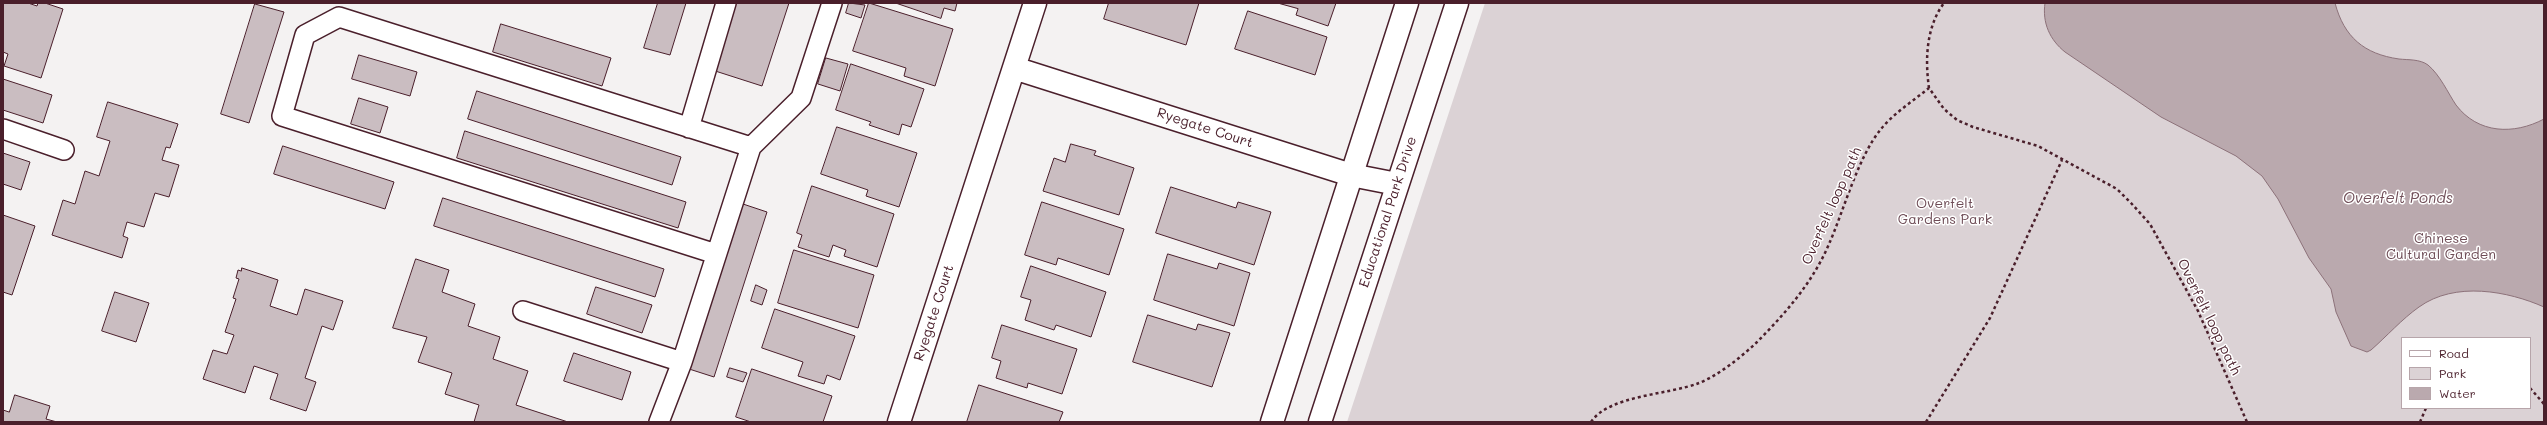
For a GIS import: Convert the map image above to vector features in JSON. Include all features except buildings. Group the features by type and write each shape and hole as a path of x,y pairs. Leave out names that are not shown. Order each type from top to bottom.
{"street":[{"name":"Ryegate Court","path":"899,422 1035,3"},
{"path":"1272,422 1407,3"},
{"name":"Educational Park Drive","path":"1320,422 1457,3"},
{"name":"Ryegate Court","path":"1014,68 1351,175 1397,184"}],"lane":[{"path":"689,128 726,3"},
{"path":"660,422 682,362 751,147 801,98 832,3"},
{"path":"716,254 282,116 305,35 339,17 751,147"},
{"path":"3,129 64,150"},
{"path":"523,311 682,362"}],"path":[{"name":"Overfelt loop path","path":"1944,3 1934,23 1928,48 1927,68 1929,88 1944,109 1957,120 1973,127 2038,146 2117,189 2150,224 2198,311 2247,422"},
{"name":"Overfelt loop path","path":"1591,422 1608,407 1624,401 1656,395 1700,382 1728,366 1755,344 1796,298 1813,275 1828,246 1870,144 1890,118 1929,88"},
{"path":"1926,422 1990,318 2062,160"},
{"path":"2531,389 2544,404"},
{"path":"2420,422 2426,409"}],"green space":[{"name":"Overfelt Gardens Park","path":"1485,3 2544,3 2544,422 1347,422"}],"water":[{"name":"Overfelt Ponds","path":"2045,3 2335,3 2344,25 2357,42 2376,53 2387,57 2418,61 2428,65 2440,79 2456,105 2465,115 2475,122 2497,129 2509,129 2521,128 2544,119 2544,307 2530,301 2498,293 2465,291 2449,294 2433,299 2419,307 2371,350 2367,352 2351,346 2336,312 2331,289 2309,258 2278,199 2262,176 2236,156 2161,117 2065,52 2055,42 2048,30 2044,10"}],"park label":[{"name":"Chinese Cultural Garden","path":"2441,248"}]}
